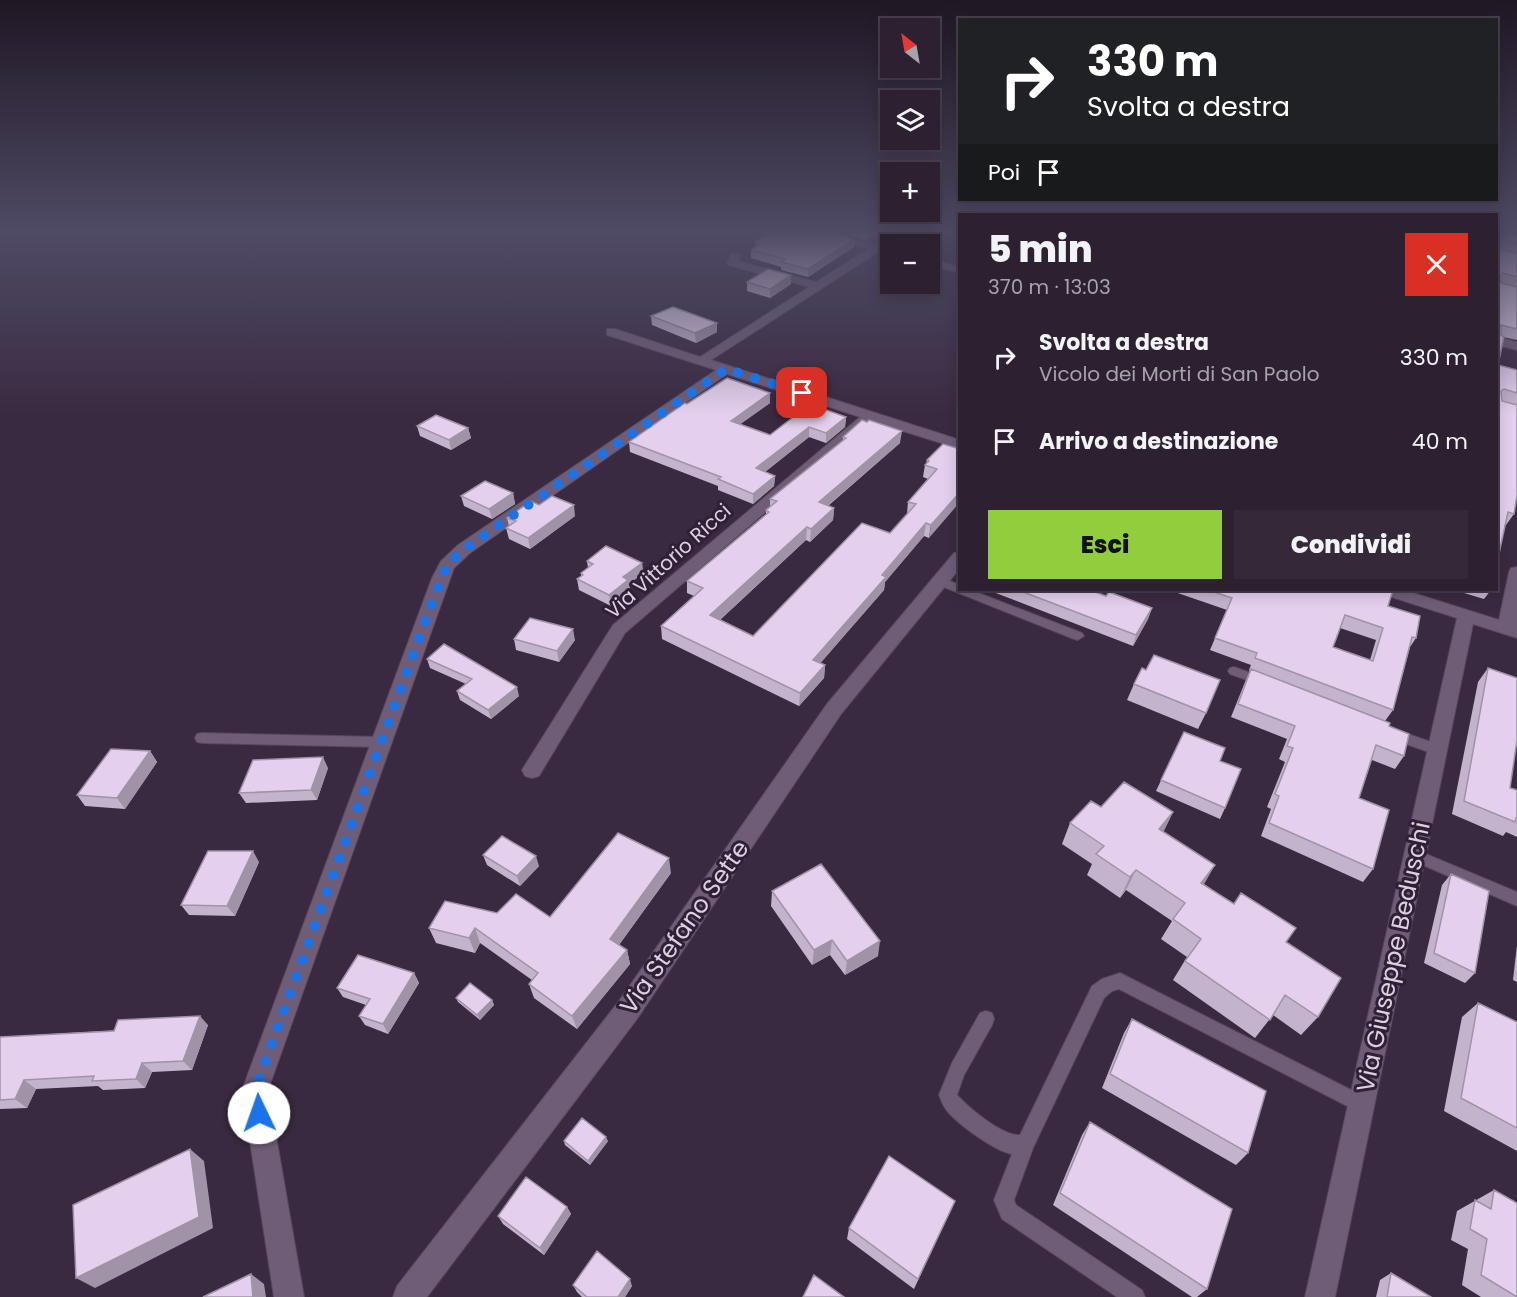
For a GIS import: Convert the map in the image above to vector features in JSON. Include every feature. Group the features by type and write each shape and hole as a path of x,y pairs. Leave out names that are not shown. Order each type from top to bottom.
{"street":[{"path":"702,361 805,294"},
{"path":"611,332 958,445"},
{"path":"1498,341 1517,346"},
{"path":"289,1297 255,1090 447,565 464,549 726,369"},
{"name":"Via Vittorio Ricci","path":"532,770 620,629 870,415"},
{"name":"Via Stefano Sette","path":"408,1297 628,1010 834,709 954,586 958,567"},
{"path":"1391,591 1512,631 1517,572"},
{"name":"Via Giuseppe Beduschi","path":"1320,1297 1466,616"}],"lane":[{"path":"966,591 1078,636"},
{"path":"1234,671 1277,688"},
{"path":"1384,729 1437,750"},
{"path":"202,738 381,742"},
{"path":"1414,855 1517,900"},
{"path":"1135,1297 1009,1212 1004,1200 1026,1144 1098,992 1108,984 1120,981 1361,1104"},
{"path":"986,1018 952,1082 948,1095 953,1106 1009,1145 1026,1144"}],"building":[{"path":"1498,294 1517,294 1517,329 1501,325 1501,335 1504,337 1498,365"},
{"path":"673,307 717,323 695,333 651,316"},
{"path":"1498,365 1517,370 1517,393 1504,389 1501,391 1502,401 1517,405 1517,495 1514,514 1508,512 1498,558"},
{"path":"727,378 770,393 731,421 770,435 810,404 846,417 826,433 809,427 756,468 775,476 753,494 718,479 721,477 629,442 685,403 687,404"},
{"path":"436,415 468,428 449,440 417,426"},
{"path":"862,420 867,422 869,420 902,431 819,502 834,508 811,529 807,527 710,615 753,636 862,523 890,533 916,504 908,502 937,469 925,465 943,444 958,448 958,494 931,525 926,523 882,575 886,577 813,660 825,665 800,693 661,626 703,588 687,581 769,512 766,510 777,501 770,499 846,438 843,437"},
{"path":"485,481 513,493 489,509 461,496"},
{"path":"552,496 574,505 528,538 506,528 516,521 507,518 531,501 539,505"},
{"path":"606,546 642,563 623,577 628,580 609,595 577,579 593,564 587,561"},
{"path":"1021,591 1093,591 1106,596 1109,592 1152,608 1136,635"},
{"path":"1211,591 1393,591 1388,606 1420,616 1416,638 1412,637 1393,710 1255,658 1257,653 1215,638 1232,598","holes":["1345,615 1383,628 1373,661 1333,647"]},
{"path":"530,618 573,629 557,651 514,639"},
{"path":"444,644 517,687 488,710 457,691 472,679 427,659"},
{"path":"1154,655 1220,680 1206,713 1134,684 1142,668 1146,670"},
{"path":"1488,668 1517,678 1517,740 1510,788 1517,790 1515,822 1464,801"},
{"path":"1251,669 1390,723 1389,726 1409,734 1404,756 1376,745 1359,798 1389,810 1373,869 1269,823 1279,796 1275,794 1293,748 1287,746 1295,726 1238,704"},
{"path":"1184,732 1225,748 1220,761 1241,769 1225,808 1161,780"},
{"path":"111,749 150,751 117,798 77,795"},
{"path":"323,757 311,790 239,793 253,760"},
{"path":"1124,782 1173,812 1159,829 1215,865 1201,883 1234,904 1241,893 1296,928 1286,942 1341,978 1318,1017 1285,995 1270,1020 1185,961 1201,939 1173,919 1185,903 1136,870 1130,877 1096,854 1104,846 1070,823 1091,801 1101,807"},
{"path":"618,833 669,858 610,939 627,950 572,1016 529,984 538,973 475,928 469,938 429,928 445,901 497,913 516,894 550,917"},
{"path":"502,836 536,856 517,876 483,855"},
{"path":"208,851 253,851 227,906 181,905"},
{"path":"821,864 880,941 847,961 832,940 814,950 772,891"},
{"path":"1451,874 1489,891 1475,973 1434,953"},
{"path":"358,955 414,973 383,1024 359,1016 370,999 337,988"},
{"path":"470,983 492,1000 477,1015 456,998"},
{"path":"1478,1003 1517,1022 1517,1128 1461,1098"},
{"path":"200,1016 183,1061 142,1063 136,1079 92,1081 94,1076 24,1080 15,1099 0,1100 0,1037 114,1031 118,1020"},
{"path":"1132,1019 1266,1091 1248,1153 1110,1074"},
{"path":"582,1118 606,1137 588,1161 564,1141"},
{"path":"1090,1122 1232,1209 1207,1289 1060,1193"},
{"path":"190,1149 199,1217 76,1278 73,1205"},
{"path":"889,1156 955,1201 918,1279 849,1228"},
{"path":"526,1177 567,1207 540,1248 498,1216"},
{"path":"1494,1190 1517,1203 1517,1297 1481,1275 1487,1239 1470,1229 1475,1200 1491,1209"},
{"path":"597,1251 630,1279 618,1297 587,1297 573,1285"},
{"path":"1391,1273 1431,1297 1387,1297"},
{"path":"251,1274 253,1297 203,1297"},
{"path":"814,1275 844,1297 803,1297"}],"route":[{"path":"259,1113 255,1090 447,565 464,549 726,369 802,393"}]}
